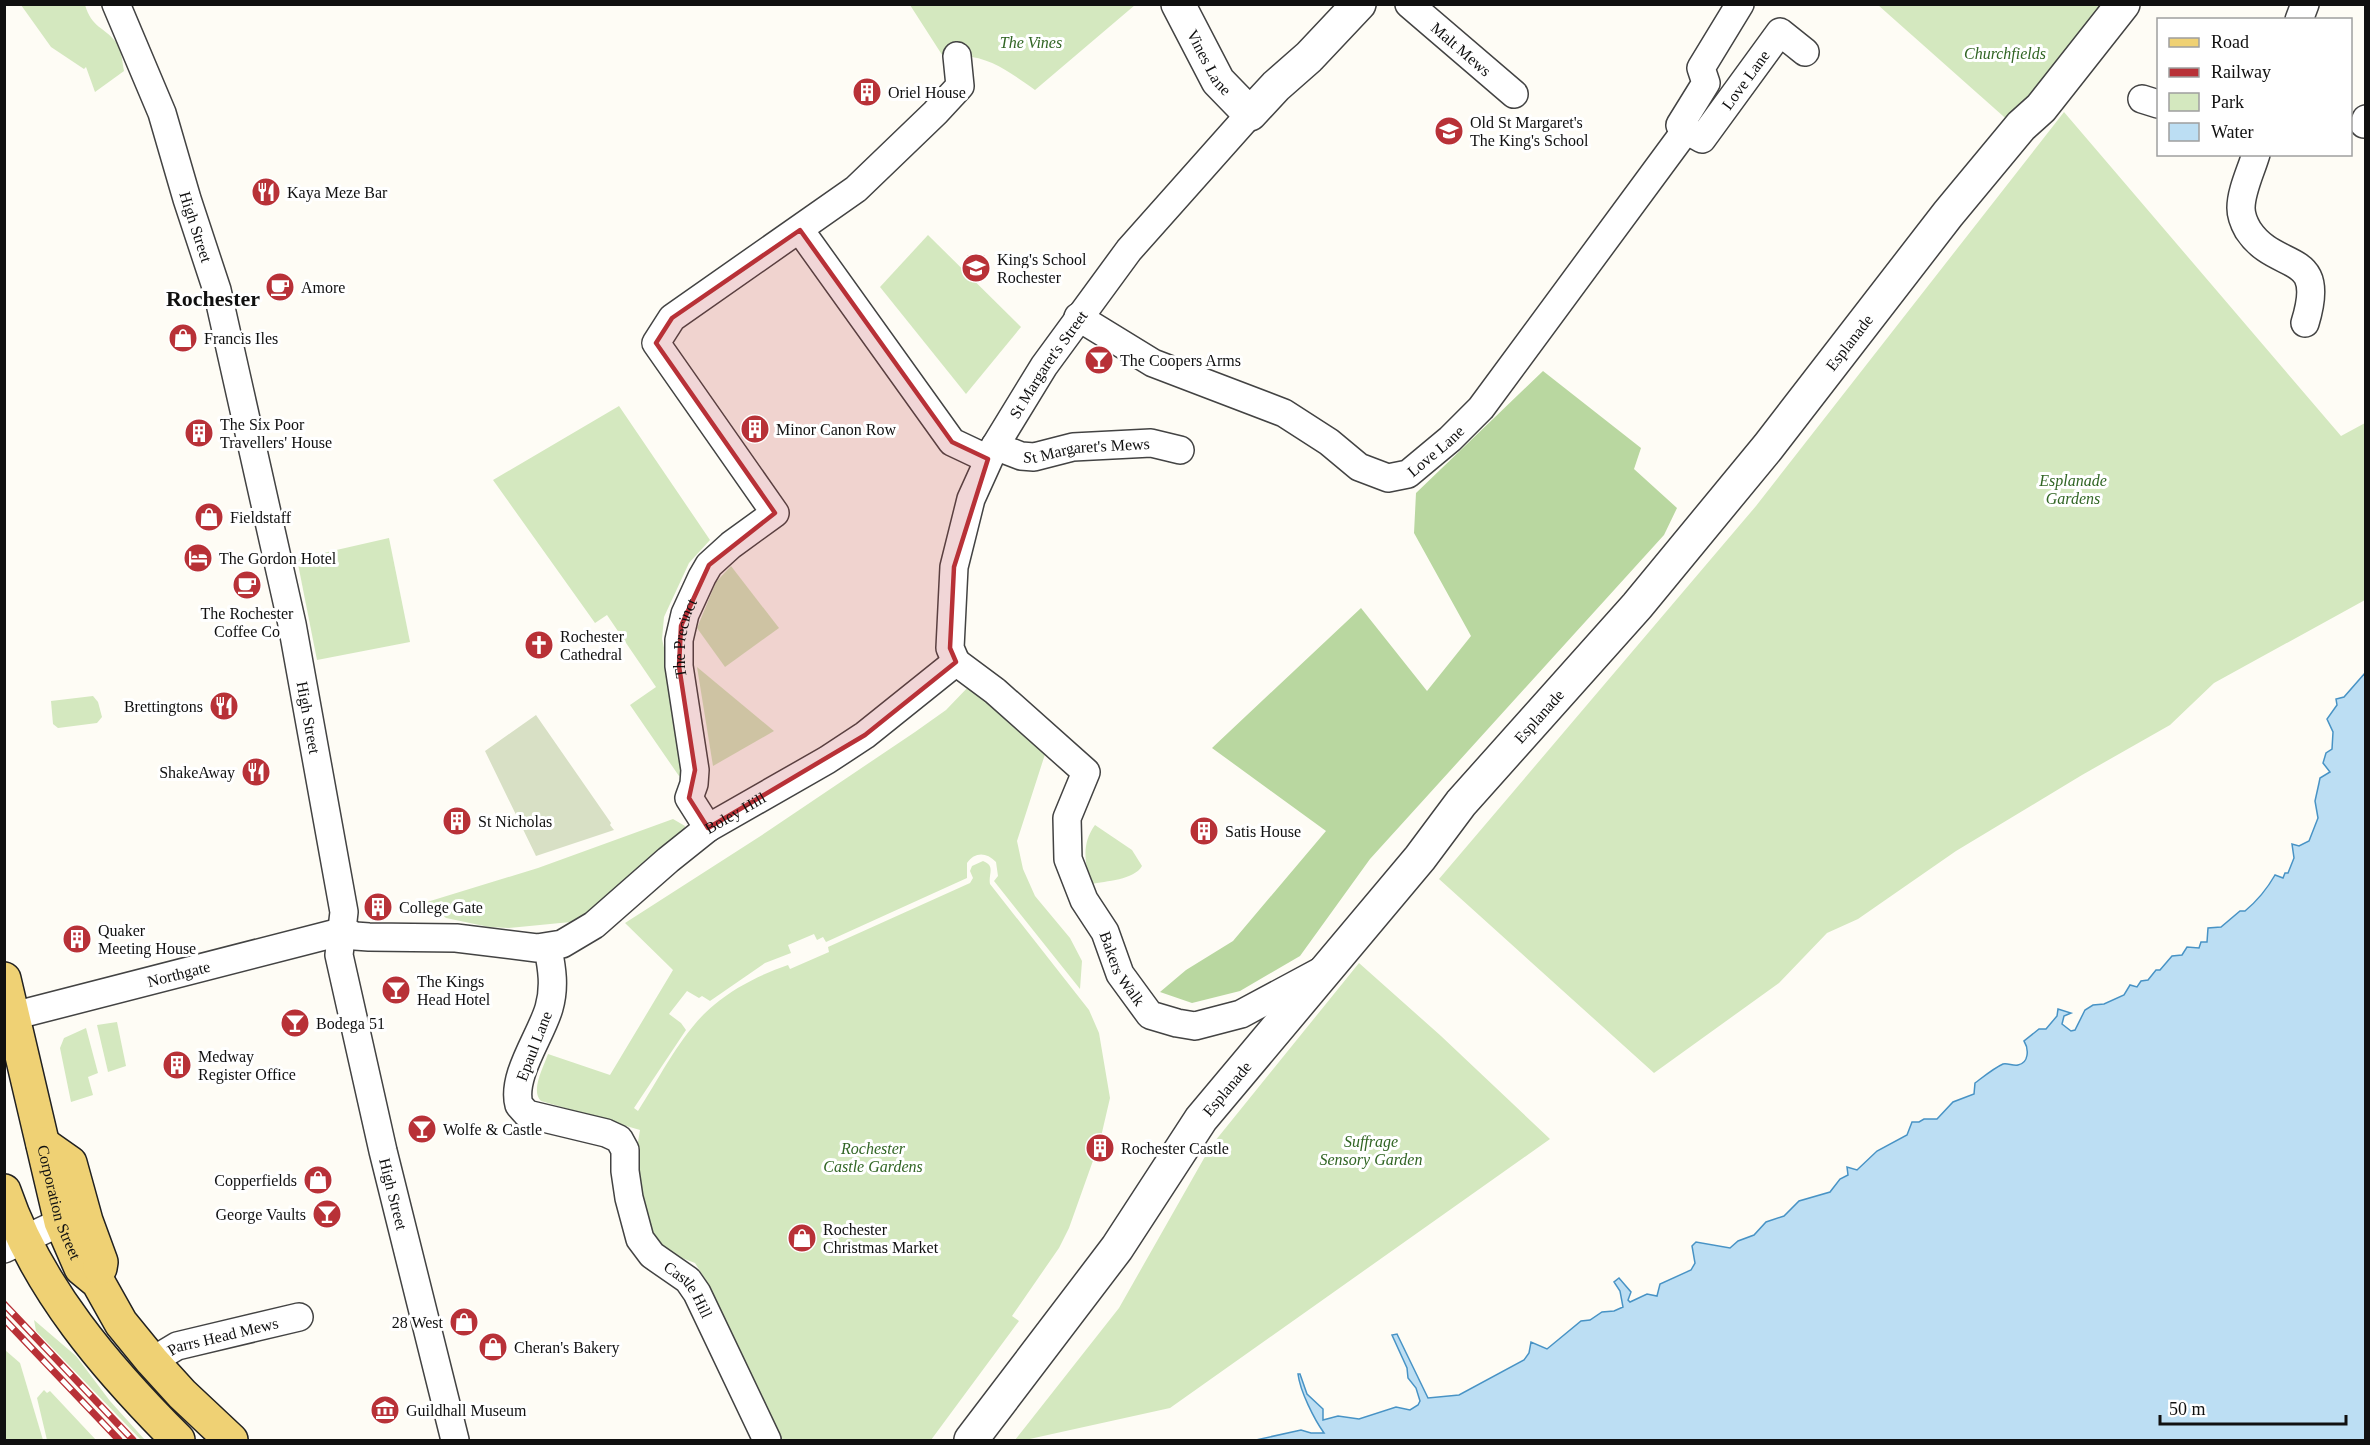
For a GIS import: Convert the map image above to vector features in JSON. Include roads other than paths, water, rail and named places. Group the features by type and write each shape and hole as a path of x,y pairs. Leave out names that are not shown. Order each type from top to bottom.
{"main road":[{"name":"Corporation Street","path":"4,979 9,1020 43,1144 61,1222 81,1268 98,1282 122,1323 152,1361 182,1394 231,1440"},
{"path":"43,1144 70,1163 86,1221 101,1262 98,1282"},
{"path":"4,1191 14,1244 129,1389 178,1440"}],"street":[{"name":"High Street","path":"116,4 162,113 187,200 217,290 292,624 344,912 344,931 339,955 383,1151 455,1440"},
{"name":"Vines Lane","path":"1178,4 1218,81 1250,114"},
{"path":"1250,114 1359,4"},
{"name":"Malt Mews","path":"1408,4 1515,94"},
{"name":"Love Lane","path":"1740,4 1701,68 1706,83 1680,125 1686,130 1702,139 1780,32 1805,52"},
{"name":"Esplanade","path":"971,1440 1116,1248 1201,1119 1420,858 1461,803 1637,606 1761,456 1948,214 2021,126 2041,108 2123,4"},
{"path":"957,56 960,86 856,189 800,230 952,442 991,452"},
{"name":"St Margaret's Street","path":"956,662 950,648 954,567 966,517 991,452 1009,420 1078,317 1138,238 1250,114"},
{"name":"Love Lane","path":"1078,317 1153,363 1284,413 1329,442 1359,467 1388,478 1408,474 1450,439 1481,408 1686,130"},
{"path":"2255,156 2241,205 2244,222 2260,243 2300,266 2307,274 2312,292 2305,323"},
{"name":"The Precinct","path":"708,828 689,798 694,784 695,770 679,666 679,640 683,619 709,565 731,545 775,513 656,343 672,318 800,230"},
{"name":"St Margaret's Mews","path":"991,452 1034,457 1073,447 1151,443 1180,450"},
{"name":"Boley Hill","path":"344,931 355,936 453,938 522,947 548,948 562,945 594,925 708,828 858,740 956,662"},
{"name":"Bakers Walk","path":"956,662 995,691 1086,772 1067,818 1068,859 1084,900 1105,932 1120,974 1150,1015 1196,1026 1240,1014 1331,965"},
{"name":"Northgate","path":"9,1020 344,931"},
{"name":"Epaul Lane","path":"548,948 553,977 551,997 540,1032 531,1048 518,1085 519,1105 527,1114 606,1133 621,1142"},
{"name":"Castle Hill","path":"621,1142 625,1152 625,1171 631,1206 640,1239 652,1255 688,1280 697,1293 767,1440"},
{"path":"14,1244 61,1222"},
{"name":"Parrs Head Mews","path":"152,1361 177,1346 299,1317"}],"water":[{"path":"2365,673 2365,1440 1256,1440 1301,1430 1324,1433 1308,1405 1298,1374 1300,1374 1307,1394 1323,1409 1323,1420 1338,1416 1359,1419 1396,1407 1410,1410 1418,1405 1420,1401 1416,1388 1408,1378 1407,1368 1392,1335 1397,1334 1428,1398 1459,1395 1524,1360 1529,1353 1531,1342 1547,1349 1581,1321 1590,1320 1602,1312 1614,1311 1623,1307 1620,1291 1614,1282 1619,1278 1631,1292 1628,1300 1630,1302 1647,1294 1657,1296 1660,1284 1691,1270 1695,1263 1692,1246 1696,1242 1730,1248 1738,1241 1754,1235 1766,1222 1784,1216 1799,1201 1830,1192 1840,1179 1848,1175 1847,1167 1857,1170 1877,1151 1907,1135 1912,1122 1937,1119 1953,1102 1974,1094 1975,1083 1996,1068 2003,1064 2022,1064 2027,1055 2024,1041 2039,1029 2046,1029 2057,1016 2058,1009 2071,1013 2064,1016 2062,1024 2071,1031 2075,1030 2085,1010 2124,995 2130,985 2137,987 2141,981 2148,980 2156,970 2160,970 2172,956 2182,955 2187,947 2199,948 2201,942 2207,942 2208,928 2221,927 2240,911 2245,911 2262,894 2275,875 2283,878 2285,873 2288,873 2294,858 2292,844 2299,846 2309,841 2318,818 2315,801 2320,778 2330,772 2323,763 2326,753 2332,749 2333,732 2327,719 2337,705 2336,699 2344,697"}],"railway":[{"path":"4,1304 133,1440"},
{"path":"4,1319 119,1440"}],"place":[{"name":"Oriel House","path":"867,92"},
{"name":"Old St Margaret's The King's School","path":"1449,131"},
{"name":"Kaya Meze Bar","path":"266,192"},
{"name":"King's School Rochester","path":"976,268"},
{"name":"Amore","path":"280,287"},
{"name":"Francis Iles","path":"183,338"},
{"name":"The Coopers Arms","path":"1099,360"},
{"name":"Minor Canon Row","path":"755,429"},
{"name":"The Six Poor Travellers' House","path":"199,433"},
{"name":"Fieldstaff","path":"209,517"},
{"name":"The Gordon Hotel","path":"198,558"},
{"name":"The Rochester Coffee Co","path":"247,585"},
{"name":"Rochester Cathedral","path":"539,645"},
{"name":"Brettingtons","path":"224,706"},
{"name":"ShakeAway","path":"256,772"},
{"name":"St Nicholas","path":"457,821"},
{"name":"Satis House","path":"1204,831"},
{"name":"College Gate","path":"378,907"},
{"name":"Quaker Meeting House","path":"77,939"},
{"name":"The Kings Head Hotel","path":"396,990"},
{"name":"Bodega 51","path":"295,1023"},
{"name":"Medway Register Office","path":"177,1065"},
{"name":"Wolfe & Castle","path":"422,1129"},
{"name":"Rochester Castle","path":"1100,1148"},
{"name":"Copperfields","path":"318,1180"},
{"name":"George Vaults","path":"327,1214"},
{"name":"Rochester Christmas Market","path":"802,1238"},
{"name":"28 West","path":"464,1322"},
{"name":"Cheran's Bakery","path":"493,1347"},
{"name":"Guildhall Museum","path":"385,1410"}],"district":[{"name":"Rochester","path":"213,298"}],"park label":[{"name":"The Vines","path":"1031,42"},
{"name":"Churchfields","path":"2005,53"},
{"name":"Esplanade Gardens","path":"2073,489"},
{"name":"Suffrage Sensory Garden","path":"1371,1150"},
{"name":"Rochester Castle Gardens","path":"873,1157"}]}
